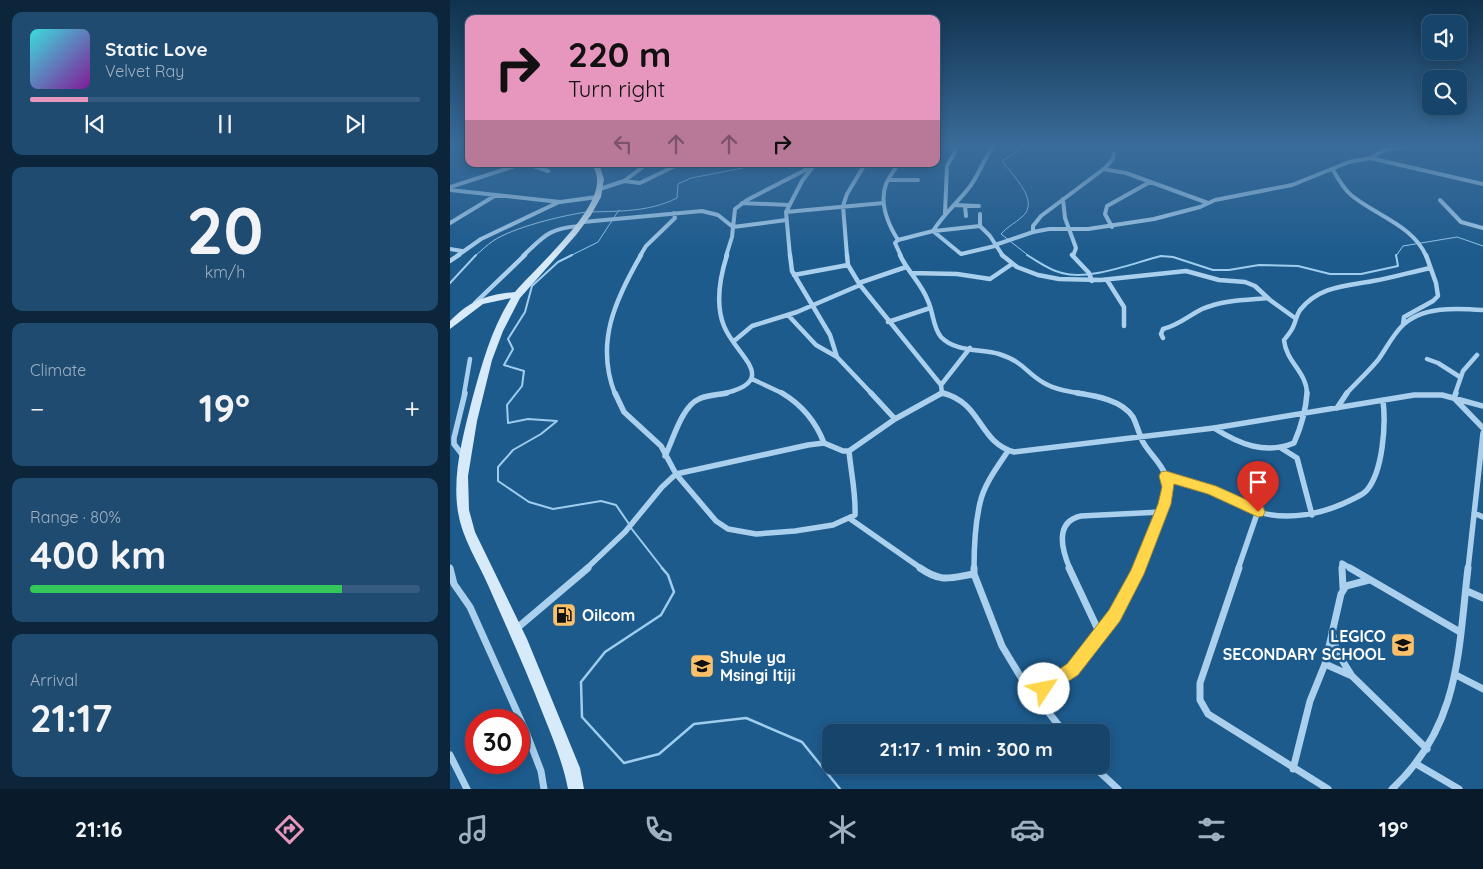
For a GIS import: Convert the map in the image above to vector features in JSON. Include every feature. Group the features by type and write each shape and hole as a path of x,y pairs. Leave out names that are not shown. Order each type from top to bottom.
{"main road":[{"path":"576,789 572,768 515,629 468,529 463,509 462,480 464,457 486,367 495,342 518,295 536,271 585,218 600,189 600,183"},
{"path":"450,326 475,303 492,298 518,295"}],"street":[{"path":"450,189 468,183"},
{"path":"600,189 619,183"},
{"path":"665,456 683,413 692,404 698,399 744,386 752,379 754,374 752,367 724,327 718,301 735,209 741,203 778,183"},
{"path":"802,183 788,205 786,212 794,275 830,335 837,357"},
{"path":"854,183 842,206 848,265 859,284 888,322 941,386 942,393"},
{"path":"887,183 883,195 883,203 891,231 898,240"},
{"path":"945,213 946,183"},
{"path":"934,231 945,213 954,206 972,183"},
{"path":"1033,232 1032,226 1041,216 1084,183"},
{"path":"1112,226 1105,214 1107,206 1149,183"},
{"path":"1153,183 1208,203"},
{"path":"934,231 960,254 995,246 1033,232 1066,228 1088,229 1164,217 1208,203 1298,183"},
{"path":"1338,408 1351,386 1385,351 1403,324 1404,316 1433,301 1438,296 1430,268 1417,241 1400,227 1348,192 1342,183"},
{"path":"450,189 560,202 596,197"},
{"path":"450,223 496,195"},
{"path":"1063,198 1066,228 1076,248 1072,255 1090,277"},
{"path":"1440,200 1462,222 1483,228"},
{"path":"450,261 481,239 560,202"},
{"path":"741,203 788,205"},
{"path":"786,212 883,203"},
{"path":"954,206 979,206"},
{"path":"966,206 966,216"},
{"path":"475,303 547,233 585,218 607,221 674,213 702,212 715,214 733,227 786,220"},
{"path":"674,213 675,218 646,246 628,277 614,310 606,342 608,376 614,395 624,412 661,446 676,474 716,521 739,532 756,534 795,531 833,525 855,515 856,509 849,451"},
{"path":"980,214 980,226 998,252 1012,264 1031,273 1054,279 1090,277 1107,280 1188,270 1221,280 1253,285 1295,318"},
{"path":"898,240 934,231 980,226"},
{"path":"898,240 896,243 900,256 928,298 940,337 954,344 983,349 1018,361 1038,380 1048,386 1099,397 1117,404 1133,416 1141,438 1166,476 1168,487 1161,512 1137,574 1115,615 1101,636 1072,670 1054,684 1034,695"},
{"path":"450,248 462,251"},
{"path":"911,273 957,274 990,279 1012,264"},
{"path":"794,275 848,265"},
{"path":"734,342 739,335 752,326 788,315 859,284 906,267"},
{"path":"1214,428 1235,441 1264,449 1281,448 1294,443 1308,388 1304,378 1290,361 1284,345 1284,340 1293,328 1295,318 1312,298 1333,287 1374,281 1430,268"},
{"path":"1107,280 1122,302 1126,320 1124,326"},
{"path":"1163,338 1161,334 1163,329 1176,326 1205,307 1228,300 1268,298"},
{"path":"888,322 930,308"},
{"path":"1403,324 1419,316 1436,311 1454,309 1483,310"},
{"path":"788,315 816,344 827,353 837,357 895,419"},
{"path":"941,386 970,348"},
{"path":"1454,398 1460,377 1466,366 1477,355"},
{"path":"464,457 454,444 454,438 469,374 470,359"},
{"path":"1427,359 1438,363 1460,377"},
{"path":"752,379 769,385 794,402 818,426 824,443"},
{"path":"515,629 577,578 616,542 640,517 669,479 676,474 808,444 824,443 843,451 849,451 895,419 942,393 955,397 966,404 993,442 1008,452 1214,428 1430,394 1483,406"},
{"path":"1454,398 1483,428"},
{"path":"1166,476 1212,490 1258,512 1290,516 1312,515 1340,505 1367,490 1377,467 1380,452 1385,419 1383,401"},
{"path":"1392,789 1418,765 1427,749 1443,718 1456,675 1482,458 1483,432"},
{"path":"1281,448 1298,458 1312,515"},
{"path":"1008,452 994,472 980,501 974,543 974,574 1002,646 1034,695 1058,724"},
{"path":"1101,636 1070,572 1062,536 1065,524 1072,518 1081,516 1161,512"},
{"path":"1258,512 1198,694 1201,706 1208,714 1293,769 1328,789"},
{"path":"1474,513 1483,517"},
{"path":"849,518 933,577 944,579 974,574"},
{"path":"1293,769 1310,701 1325,664 1343,588 1342,564 1460,632"},
{"path":"450,568 454,584 470,607 526,732 542,771 544,789"},
{"path":"1343,588 1369,580"},
{"path":"1467,591 1483,598"},
{"path":"1332,629 1337,652 1352,676 1427,749"},
{"path":"1325,664 1352,676"},
{"path":"1456,675 1483,689"},
{"path":"450,755 467,789"},
{"path":"1418,765 1459,789"},
{"path":"1102,774 1118,789"}],"waterway":[{"path":"619,211 634,210 666,203 677,198 678,184 681,183"},
{"path":"1019,183 1027,196 1027,211 1001,234 1029,256"},
{"path":"590,212 619,211"},
{"path":"619,211 598,242 558,262 532,286 525,312 508,339 513,349 504,365 524,371 522,386 507,405 508,423 528,419 557,421 541,434 513,450 498,467 498,481 529,502 553,509 601,501 616,505 629,524"},
{"path":"475,256 493,241 513,231 551,219 586,212"},
{"path":"1396,256 1403,246 1457,237 1483,246"},
{"path":"1027,255 1053,270 1073,275 1098,273 1161,256 1173,257 1213,270 1229,270 1259,265 1298,266 1330,274 1361,274 1398,266 1396,256"},
{"path":"450,283 475,256"},
{"path":"631,528 663,569"},
{"path":"662,568 668,575 674,592 661,615 605,652 581,682 582,717 624,763 659,754 694,724 746,718 802,742 840,789"}],"place":[{"name":"Oilcom","path":"564,615"},
{"name":"LEGICO SECONDARY SCHOOL","path":"1403,645"},
{"name":"Shule ya Msingi Itiji","path":"702,666"}],"route":[{"path":"1044,689 1072,670 1101,636 1115,615 1137,574 1164,504 1168,487 1166,476 1212,490 1258,512"}]}
